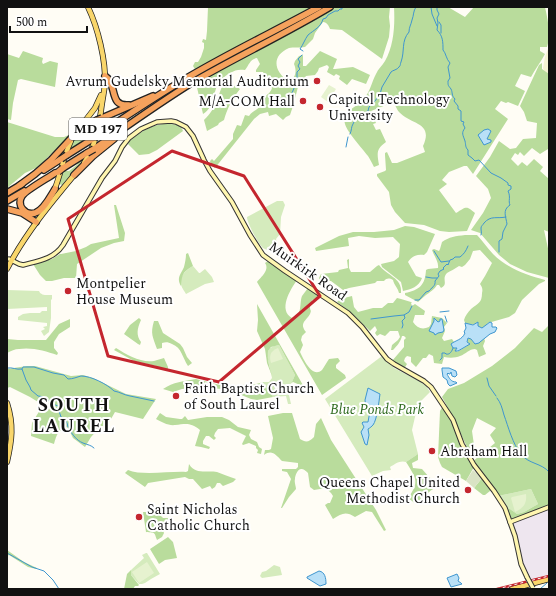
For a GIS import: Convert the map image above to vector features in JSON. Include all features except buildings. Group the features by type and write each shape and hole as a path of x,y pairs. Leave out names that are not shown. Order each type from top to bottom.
{"highway":[{"path":"7,193 163,92 213,62 319,7"},
{"path":"55,189 45,203 36,212 31,214 21,208 20,201 23,195 30,189 94,149 177,92 330,7"},
{"path":"105,76 110,81 114,97 118,102 125,105 137,103"},
{"path":"68,146 80,130 88,124 99,121 163,92"},
{"path":"74,175 98,152 154,108"},
{"path":"20,185 51,160 76,133"},
{"path":"7,201 57,172"},
{"path":"7,209 17,211 28,216 34,223"}],"main road":[{"name":"MD 197","path":"7,269 9,261 24,234 86,160 96,139 104,92 105,76 101,45 88,7"},
{"name":"MD 197","path":"34,223 48,203 55,189 68,146 76,133 93,112 102,93 103,75 99,45 88,7"},
{"path":"93,112 96,111 99,114 99,121"},
{"name":"Muirkirk Road","path":"9,261 23,265 56,254 63,246 102,178 115,162 124,144 129,138 141,129 155,123 171,121 182,124 192,134 213,176 232,202 263,255 348,313 371,337 382,353 390,361 424,381 431,387 448,412 468,454 498,496 505,509 515,536 522,568 534,589"},
{"path":"7,403 12,422 12,432 7,462"},
{"path":"7,413 9,430 7,450"},
{"path":"510,522 549,507"},
{"path":"512,589 549,580"},
{"path":"519,589 549,580"}],"highlighted area":[{"path":"172,151 244,176 320,296 219,382 108,356 68,219"}],"shaded area":[{"path":"549,46 549,74 544,71 543,68"},
{"path":"549,507 549,579 531,584 524,572 510,522"}],"green space":[{"path":"208,7 316,7 196,71 193,66 201,57 204,48 204,43 202,42 203,39 206,40"},
{"path":"333,7 390,7 389,37 382,59 342,30 330,29 327,23 323,22 315,33 313,39 305,47 289,48 279,55 276,64 277,68 283,77 288,81 291,80 295,74 295,61 299,56 303,55 303,66 306,66 320,51 337,59 333,69 353,67 370,75 366,84 352,79 347,85 339,79 340,76 336,74 334,76 327,72 329,67 327,65 319,68 315,75 306,76 298,87 290,115 283,120 276,114 269,116 268,112 260,114 254,119 215,168 210,161 212,159 214,161 233,139 233,134 237,125 241,126 245,115 249,116 262,104 258,101 261,97 263,98 267,95 272,88 263,72 256,72 260,64 257,58 251,61 245,70 234,71 221,80 216,89 210,107 203,114 196,83 296,29"},
{"path":"394,7 448,7 465,17 474,7 545,7 549,32 547,47 540,47 540,51 545,54 531,77 521,74 515,86 525,91 518,106 501,101 495,109 508,119 473,174 467,166 464,166 449,172 442,180 447,184 439,190 456,213 462,209 468,208 475,213 467,231 440,231 424,225 405,223 395,212 391,205 389,192 377,176 377,174 386,170 385,153 387,152 392,163 397,163 425,152 423,146 426,138 426,132 420,125 404,116 398,111 394,104 391,103 371,111 376,123 373,124 376,130 380,129 386,142 380,147 378,152 379,165 374,167 345,124 345,117 351,109 360,103 366,96 373,79 388,55 393,35"},
{"path":"23,51 43,58 43,64 50,61 58,63 55,87 21,79 18,80 11,120 7,119 7,54 19,58"},
{"path":"542,63 542,69 549,74 549,150 548,149 540,154 532,148 524,156 520,152 518,155 515,153 511,159 518,166 522,162 527,166 534,159 543,167 540,171 549,179 549,232 544,230 549,253 549,278 527,272 510,264 499,255 480,233 471,230 491,198 488,189 476,176 490,157 499,141 510,149 516,148 523,139 536,138 537,123 527,121 520,106 539,65"},
{"path":"224,82 240,89 230,104 224,120 207,131 204,120 212,111"},
{"path":"329,85 336,89 328,102 321,97"},
{"path":"7,122 55,137 64,137 71,134 42,163 36,168 25,173 7,188"},
{"path":"163,124 178,125 183,131 149,154 139,155 128,144 129,141 145,130 153,126"},
{"path":"90,125 95,127 92,136 68,153 77,136"},
{"path":"82,159 83,160 62,185 59,184 62,173 69,171"},
{"path":"277,201 283,201 285,205 281,217 280,234 276,239 279,251 273,251 267,250 261,246 251,229 247,217"},
{"path":"114,205 116,205 125,233 124,241 101,248 77,264 76,278 46,281 33,264 52,259 60,254 76,251 91,244 119,238"},
{"path":"405,226 414,227 435,234 427,252 424,255 411,258 408,262 416,276 422,278 421,281 414,287 403,291 401,282 382,267 381,264 394,261 399,257 400,244 393,237 375,238 359,236 348,238 349,246 316,251 315,248 339,236 353,232 394,230"},
{"path":"465,235 477,235 493,254 504,263 531,276 545,280 522,300 515,313 509,317 488,323 483,329 478,326 478,322 475,324 470,324 465,323 464,320 469,311 480,301 482,296 482,287 480,284 492,263 480,250 473,251 470,259 465,265 462,267 459,266 447,273 445,275 445,283 441,288 437,285 418,302 405,295 405,293 421,286 426,270 438,268 437,261 432,250 434,249 439,251 442,242 445,240"},
{"path":"188,253 193,266 184,274 181,286 179,278 184,267 186,254"},
{"path":"349,259 349,268 351,272 370,272 379,265 397,280 401,288 401,293 399,293 393,280 389,279 343,290 331,281 320,281 319,278 321,274 338,272 339,270 348,268 347,260"},
{"path":"268,261 297,280 291,289 286,305 286,310 292,318 298,314 302,296 308,288 321,297 312,300 310,306 311,312 303,324 306,332 302,336 301,340 303,345 300,352 308,367 315,372 322,370 329,359 338,358 340,361 336,365 336,368 345,375 346,378 322,395 257,282 266,271 265,263"},
{"path":"193,266 199,273 205,269 212,277 214,282 205,284 186,294 181,285 181,279 186,271"},
{"path":"7,290 39,291 40,293 46,295 52,295 49,332 44,336 41,331 45,329 43,327 47,326 47,323 18,320 18,317 23,314 47,311 47,307 7,309"},
{"path":"352,296 354,307 358,312 373,308 382,308 388,303 393,303 397,298 412,302 412,306 415,304 425,311 424,315 415,315 413,322 416,326 422,328 429,327 432,316 442,318 447,323 444,327 445,331 442,338 444,341 452,339 454,342 452,347 456,348 457,352 467,346 468,338 475,344 479,343 484,338 485,341 483,346 486,354 479,357 477,350 473,349 458,357 444,357 442,364 434,363 433,356 429,354 426,358 423,358 416,367 411,362 411,357 407,356 404,361 407,364 404,369 392,361 404,347 404,340 406,338 402,336 401,340 393,350 391,350 392,345 400,337 398,331 390,331 385,336 380,334 377,336 375,333 377,330 375,326 370,331 337,302 340,299"},
{"path":"257,304 304,387 303,388 293,382 287,386 292,382 295,375 279,345 271,347 268,351 268,361 272,376 267,363 265,349 257,331"},
{"path":"139,318 141,320 138,332 138,337 141,342 140,345 124,334 130,325"},
{"path":"70,319 70,327 59,334 54,342 54,348 58,353 57,355 34,349 16,349 7,353 7,339 46,340 59,324"},
{"path":"154,321 158,321 163,333 180,344 192,363 188,366 180,350 171,343 162,343 162,348 157,349 152,332"},
{"path":"549,325 549,507 510,522 505,509 510,509 517,514 524,512 538,504 531,489 498,496 472,462 495,443 490,435 496,428 477,418 472,431 474,445 479,452 472,458 442,397 448,389 464,383 492,366 515,348 534,328 542,332"},
{"path":"279,345 295,375 292,382 287,386 291,404 288,404 286,396 273,397 264,384 264,382 269,382 272,378 267,355 268,350 271,347"},
{"path":"116,348 139,360 154,361 164,358 168,370 134,361 114,350"},
{"path":"278,348 283,359 271,363 271,354"},
{"name":"Blue Ponds Park","path":"382,356 394,368 426,386 430,392 418,404 412,430 418,454 406,462 400,462 390,467 391,470 383,471 372,476 325,399"},
{"path":"35,366 71,376 83,375 93,378 126,394 156,399 143,419 115,412 107,426 101,426 91,437 85,447 73,438 67,427 61,430 54,444 31,436 32,423 43,405 10,387 7,388 7,369"},
{"path":"196,379 224,386 264,382 273,397 257,400 251,399 227,389 192,388 173,392 163,389 175,383"},
{"path":"443,406 474,467 466,481 442,467 438,457 440,411"},
{"path":"160,413 166,417 180,419 185,416 188,420 207,417 222,417 238,427 251,430 249,435 251,439 257,442 259,447 262,449 261,454 257,453 258,450 256,446 249,443 243,445 242,444 246,436 230,428 218,429 215,433 214,436 216,438 214,440 209,436 206,436 203,444 210,447 209,449 195,446 200,430 197,427 185,424 168,424 156,419"},
{"path":"292,413 300,439 304,441 309,441 314,437 316,424 321,418 331,440 376,510 386,530 384,531 372,512 366,511 355,517 349,514 344,514 333,519 325,505 330,503 333,496 326,488 314,490 310,487 308,473 303,469 297,472 295,481 296,489 281,508 291,479 287,472 282,471 282,469 296,469 298,467 298,463 282,461 272,453 267,453 264,455 265,450 271,449 273,438 268,416"},
{"path":"418,454 418,460 412,463 413,468 422,469 436,482 436,488 430,491 416,504 408,498 414,488 415,480 406,462"},
{"path":"189,464 194,470 217,472 236,479 233,482 223,486 220,483 217,483 212,489 210,486 202,489 193,479 185,477 148,483 145,487 125,473 128,470 141,473 186,472 188,471"},
{"path":"473,470 482,478 474,488 466,481"},
{"path":"482,478 490,488 490,491 485,495 474,488"},
{"path":"531,489 538,504 524,512 517,514 510,509 505,509 498,496"},
{"path":"526,494 524,505 521,509 515,512 511,498"},
{"path":"143,512 162,512 161,516 163,518 168,518 168,525 164,527 162,537 157,540 154,533 146,532"},
{"path":"168,537 173,542 177,558 165,560 159,564 150,549"},
{"path":"7,550 24,562 37,568 28,567 9,555 7,556"},
{"path":"146,553 160,574 145,583 139,584 131,575 131,570 144,558 142,555"},
{"path":"147,562 154,573 139,583 132,572"},
{"path":"274,565 280,567 282,575 262,578 260,576 262,572"},
{"path":"131,570 131,575 139,585 135,586 133,589 124,589 127,574"}],"water":[{"path":"488,129 491,131 487,139 491,140 491,142 484,145 478,135 484,130"},
{"path":"434,318 438,322 442,319 444,330 443,332 435,335 429,331"},
{"path":"478,322 478,326 482,328 490,322 492,323 492,327 497,328 495,332 479,343 475,344 468,338 467,342 470,344 458,351 455,351 457,348 453,348 451,344 461,339 464,335 466,328 465,323 473,325"},
{"path":"442,368 449,368 456,371 457,375 455,377 452,376 451,372 450,374 447,374 451,381 457,383 450,386 448,384 447,380 443,377"},
{"path":"368,388 380,394 376,419 373,425 368,429 369,435 367,445 365,444 361,432 364,427 362,423 368,422 370,411 366,409 365,400"},
{"path":"319,571 324,574 326,582 326,584 320,586 307,578"},
{"path":"457,574 459,578 458,581 462,584 451,587 447,578"}],"waterway":[{"path":"303,51 300,49 308,35 319,26 323,19 335,11 342,9 342,7"},
{"path":"350,134 355,120 368,111 369,107 380,94 382,87 391,72 400,66 405,39 409,32 416,7"},
{"path":"431,7 437,26"},
{"path":"437,7 439,14 437,18 437,30 442,37 443,50 450,63 448,67 450,78 448,85 455,99 454,101 458,106 458,109 461,111 461,121 464,122 463,124 465,128 463,134 468,155 475,161 479,160 491,173 501,178 511,186 511,189 508,191 510,205 505,211 507,224 503,232 502,239 499,241 499,252"},
{"path":"439,22 441,25 441,33"},
{"path":"292,93 297,81 297,72 300,69 298,66 300,62 298,59 302,55"},
{"path":"346,147 348,137"},
{"path":"481,235 481,227 489,219 506,217"},
{"path":"415,300 419,300 434,286 440,271 444,269 443,268 447,264 448,265 450,260 455,257 460,257 468,246"},
{"path":"434,251 441,262 449,261"},
{"path":"426,277 437,278"},
{"path":"402,328 402,321 405,318 404,315 409,312 412,306"},
{"path":"440,312 449,311"},
{"path":"371,319 404,315"},
{"path":"445,316 447,322"},
{"path":"440,360 442,358 442,353 449,354 453,348"},
{"path":"22,369 23,367 34,367 64,375 68,379 81,376 89,377 103,383 114,391 128,396 154,401"},
{"path":"7,368 22,369 31,390 38,396 43,397 58,406 60,408 59,411 61,417 64,418 68,427"},
{"path":"487,378 489,386 496,396"},
{"path":"497,398 518,450 527,460 543,467 549,472"},
{"path":"69,429 78,440 94,448"},
{"path":"7,553 32,567 44,571 59,589"},
{"path":"540,589 547,583"}],"railway":[{"path":"497,589 549,576"}],"place":[{"name":"Avrum Gudelsky Memorial Auditorium","path":"317,81"},
{"name":"M/A-COM Hall","path":"303,101"},
{"name":"Capitol Technology University","path":"320,107"},
{"name":"Montpelier House Museum","path":"68,291"},
{"name":"Faith Baptist Church of South Laurel","path":"176,396"},
{"name":"Abraham Hall","path":"432,451"},
{"name":"Queens Chapel United Methodist Church","path":"468,490"},
{"name":"Saint Nicholas Catholic Church","path":"139,517"}],"district":[{"name":"SOUTH LAUREL","path":"74,415"}]}
